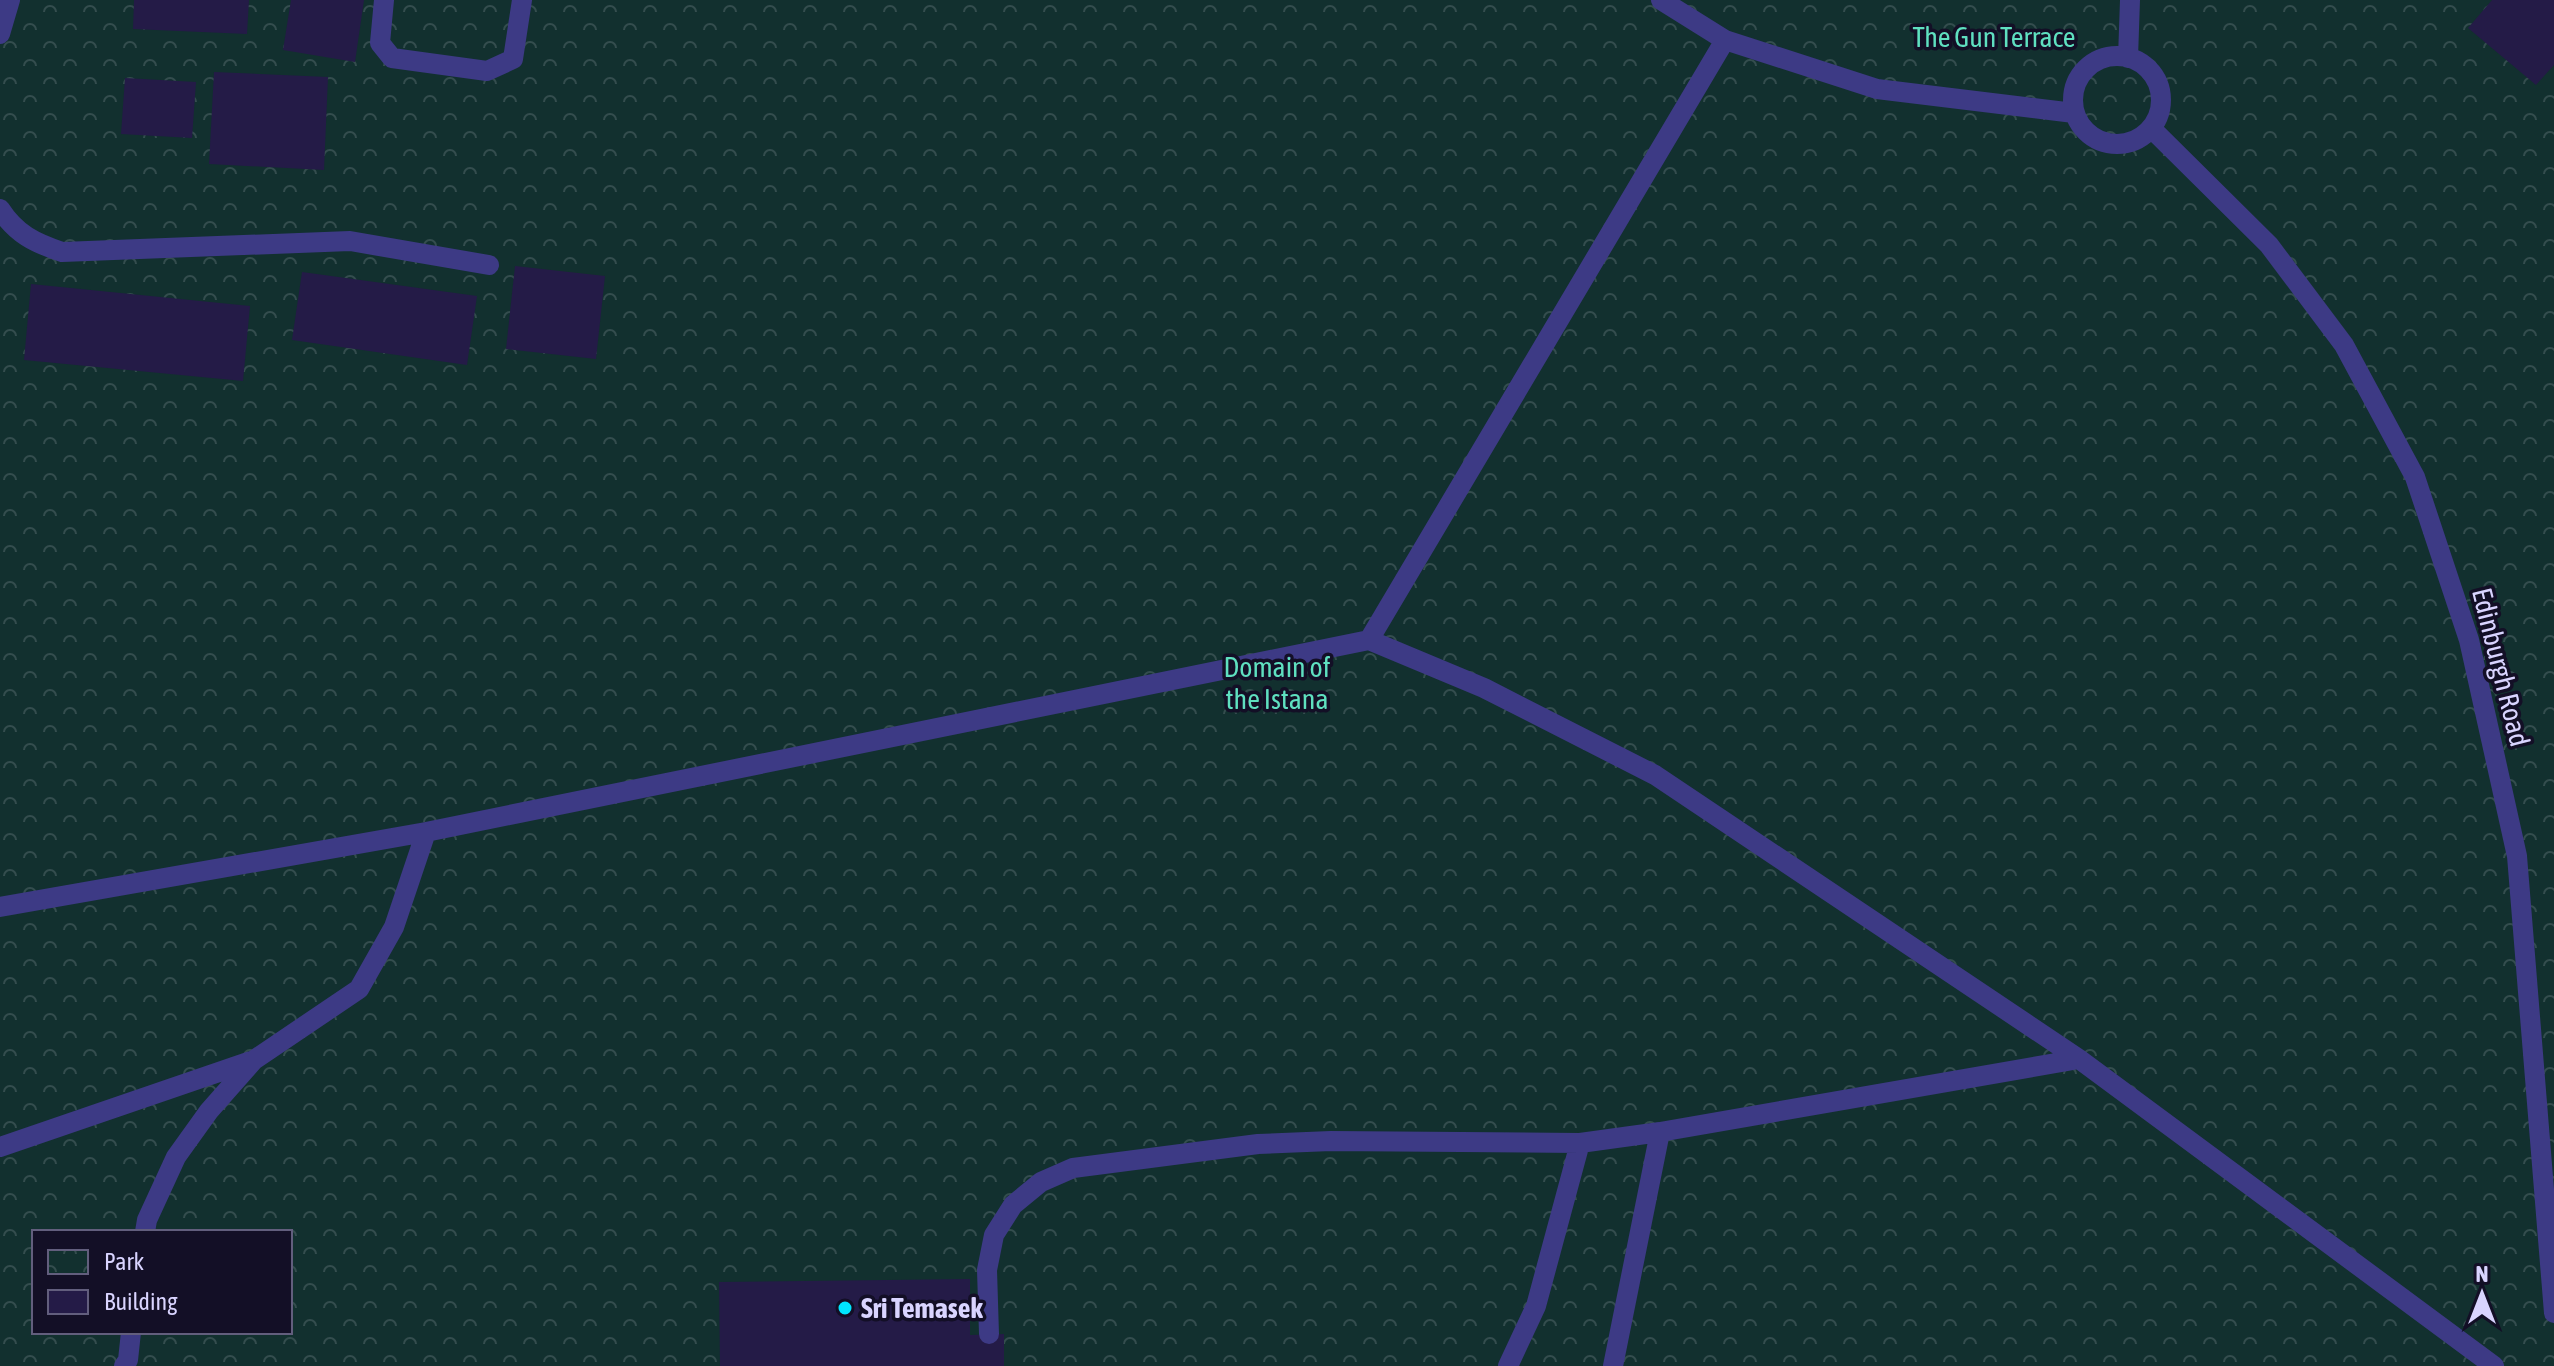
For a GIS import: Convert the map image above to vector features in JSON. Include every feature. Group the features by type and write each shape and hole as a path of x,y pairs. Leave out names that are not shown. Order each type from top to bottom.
{"lane":[{"path":"1,25 10,0"},
{"path":"384,0 380,43 392,58 487,71 513,59 522,0"},
{"path":"1661,0 1725,40 1877,89 2074,113"},
{"path":"2128,58 2130,0"},
{"path":"1369,640 1725,40"},
{"path":"2105,58 2128,58 2144,65 2156,78 2161,95 2160,113 2151,128 2132,142 2108,144 2086,134 2074,113 2073,90 2085,69 2105,58"},
{"name":"Edinburgh Road","path":"2151,128 2279,257 2344,345 2415,477 2469,640 2517,856 2554,1313"},
{"path":"0,209 11,226 34,243 62,252 350,241 489,265"},
{"path":"0,907 426,832 1369,640 1484,688 1655,775 2079,1059 2494,1366"},
{"path":"145,1230 176,1157 209,1111 254,1060 359,989 394,927 426,832"},
{"path":"989,1334 987,1270 994,1235 1013,1205 1041,1182 1073,1168 1258,1144 1331,1141 1580,1143 1660,1132 2079,1059"},
{"path":"0,1147 254,1060"},
{"path":"1613,1366 1660,1132"},
{"path":"1508,1366 1536,1306 1580,1143"},
{"path":"124,1366 128,1360 131,1334"}],"green space":[{"name":"Domain of the Istana","path":"0,0 2554,0 2554,1366 0,1366"}],"building":[{"path":"134,0 249,0 247,34 133,29"},
{"path":"291,0 364,0 355,62 283,50"},
{"path":"2492,0 2554,0 2554,65 2536,85 2468,28"},
{"path":"214,72 328,77 324,170 209,164"},
{"path":"125,78 196,82 192,138 121,134"},
{"path":"515,266 605,276 596,359 506,349"},
{"path":"302,272 477,296 467,365 292,340"},
{"path":"31,284 250,306 243,381 24,360"},
{"name":"Sri Temasek","path":"970,1279 970,1335 1004,1334 1004,1366 720,1366 719,1282"}],"place":[{"name":"Sri Temasek","path":"845,1308"}],"park label":[{"name":"The Gun Terrace","path":"1994,37"}]}
